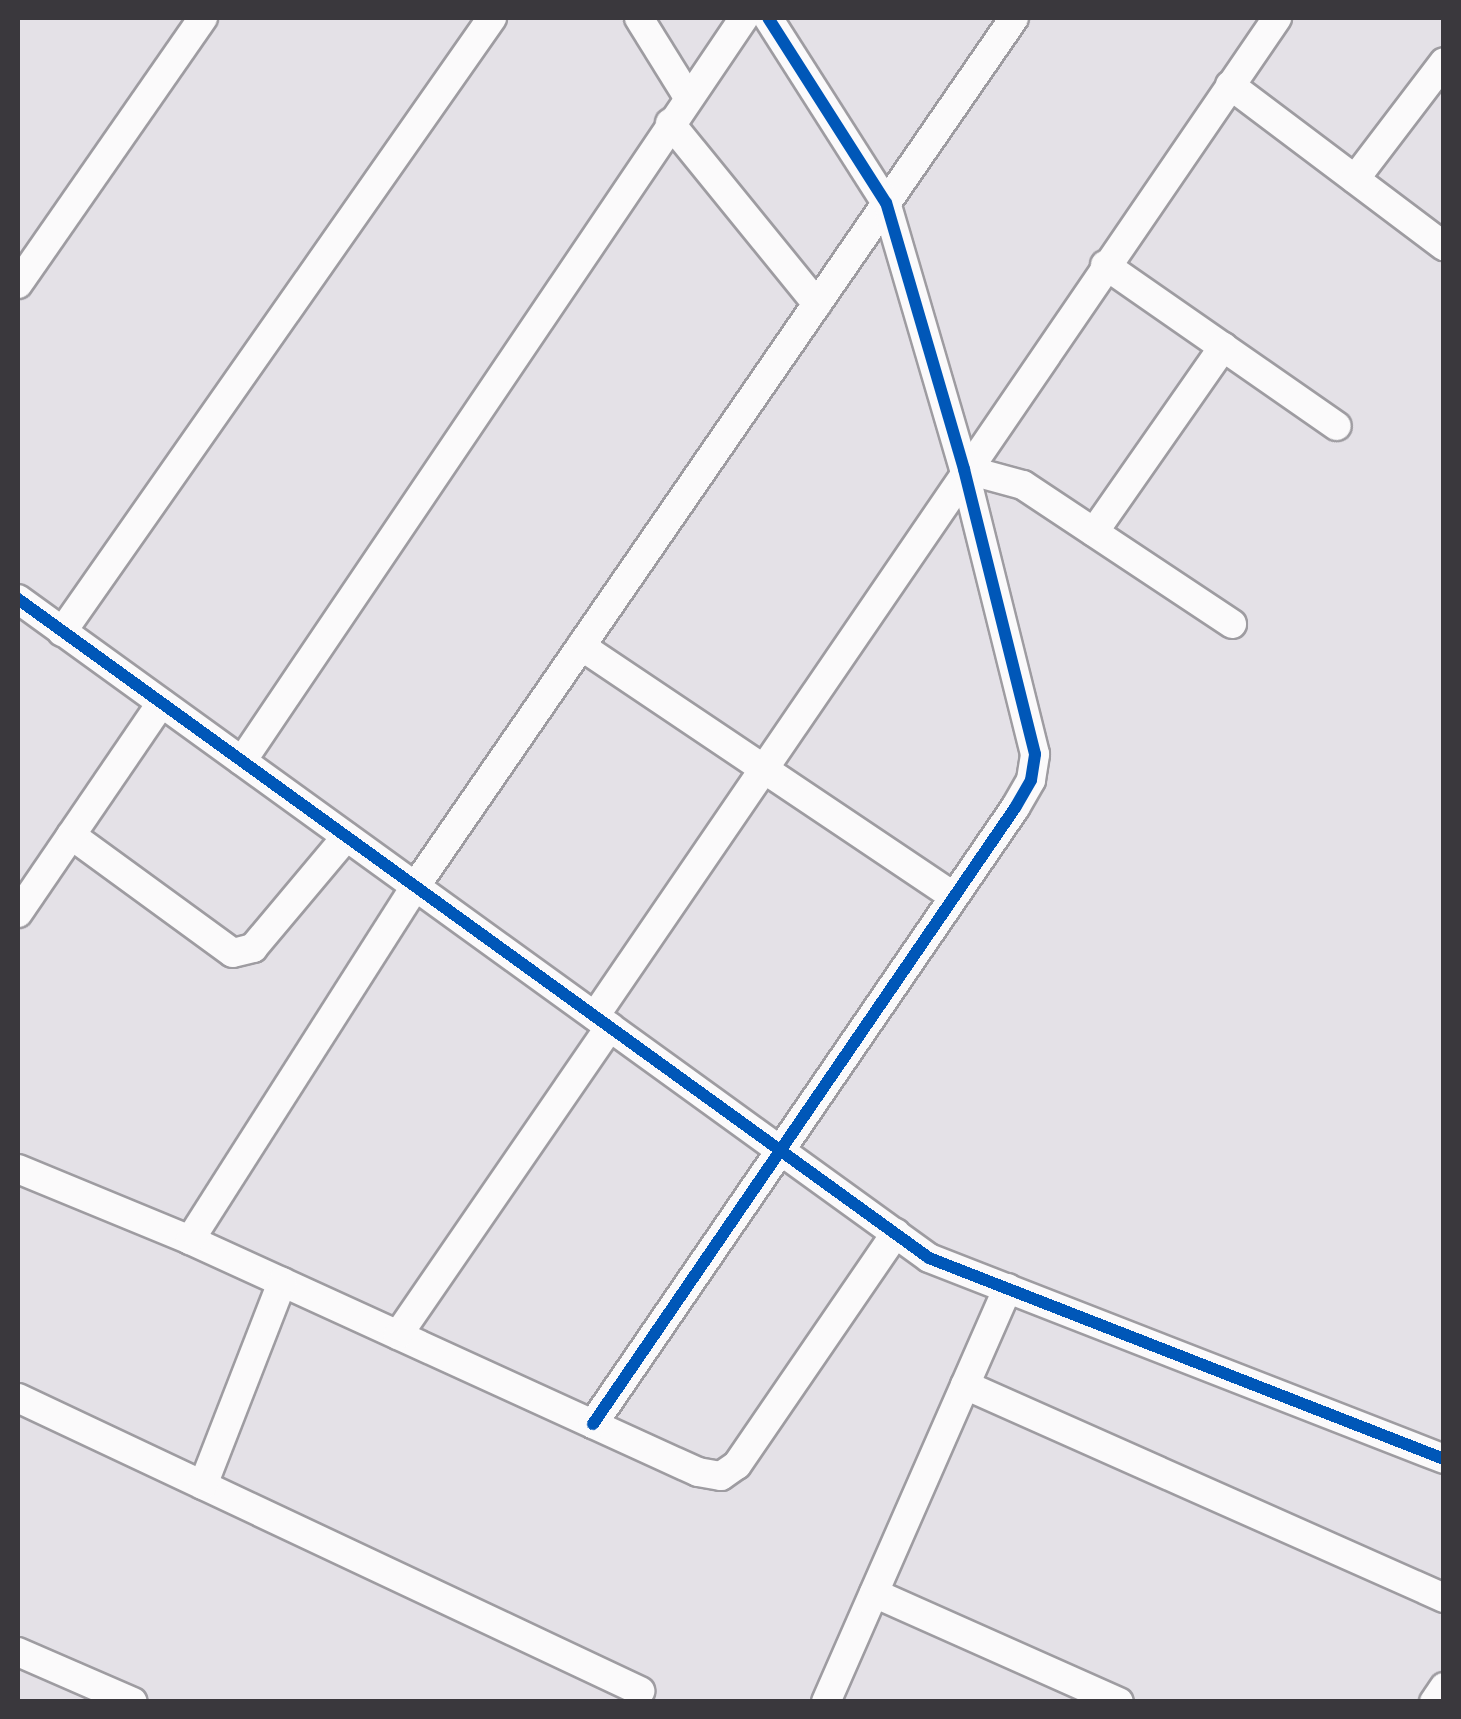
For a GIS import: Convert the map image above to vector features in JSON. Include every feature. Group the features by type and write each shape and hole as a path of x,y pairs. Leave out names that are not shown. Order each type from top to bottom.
{"street":[{"path":"18,284 202,18"},
{"path":"62,632 492,18"},
{"path":"639,18 688,97"},
{"path":"242,762 744,18"},
{"path":"593,1424 1031,780 1035,754 964,469 886,203 768,18"},
{"path":"190,1240 415,887 1014,18"},
{"path":"398,1335 761,769 1277,18"},
{"path":"1355,179 1444,62"},
{"path":"1230,86 1444,246"},
{"path":"670,124 817,304"},
{"path":"1106,265 1337,426"},
{"path":"1094,532 1223,346"},
{"path":"964,469 1023,485 1232,624"},
{"path":"18,599 930,1258 1444,1458"},
{"path":"581,646 952,896"},
{"path":"18,914 161,703"},
{"path":"71,836 233,953 253,948 346,837"},
{"path":"18,1169 190,1240 593,1424 720,1476 737,1466 896,1234"},
{"path":"203,1485 282,1282"},
{"path":"826,1702 1008,1288"},
{"path":"965,1386 1444,1598"},
{"path":"18,1398 640,1691"},
{"path":"874,1594 1119,1702"},
{"path":"18,1652 133,1702"},
{"path":"1434,1702 1444,1687"}],"cycle path":[{"path":"593,1424 1015,808 1031,780 1035,754 964,469 886,203 768,18"},
{"path":"18,599 929,1258 1444,1459"}]}
